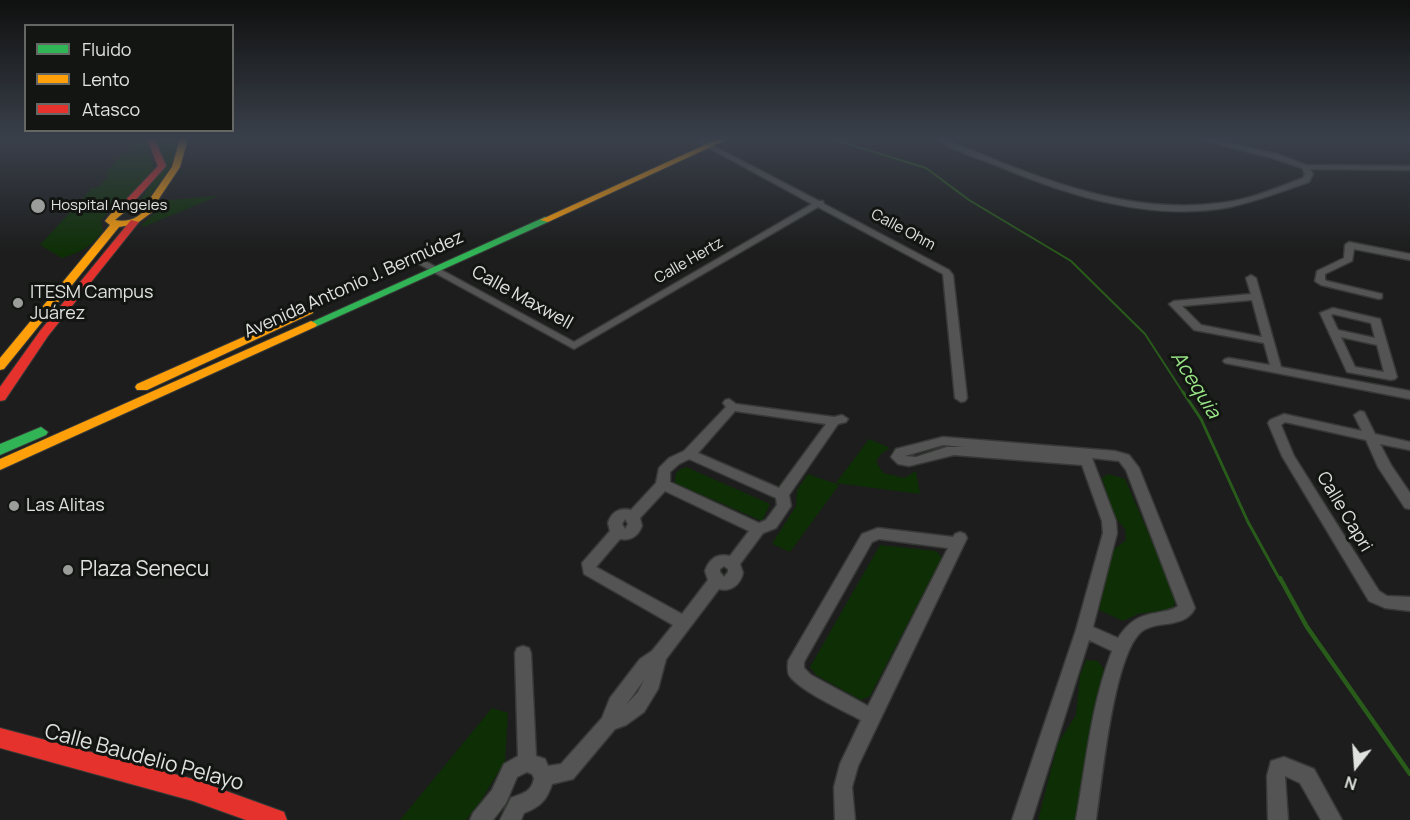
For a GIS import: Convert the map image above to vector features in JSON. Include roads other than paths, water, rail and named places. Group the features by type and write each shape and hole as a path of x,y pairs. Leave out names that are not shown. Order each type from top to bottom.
{"main road":[{"path":"116,225 110,219 128,204 152,177"},
{"path":"0,397 38,343 134,222 150,211 150,203 169,177"},
{"name":"Avenida Antonio J. Bermúdez","path":"0,467 428,266 625,177"},
{"path":"128,204 150,203"},
{"path":"0,366 116,225 134,222"},
{"name":"Avenida Antonio J. Bermúdez","path":"0,450 428,266"},
{"path":"16,345 38,343"},
{"path":"0,441 29,438"},
{"name":"Calle Baudelio Pelayo","path":"0,738 193,789 276,820"}],"street":[{"name":"Calle Ohm","path":"773,177 938,265 948,275 961,398"},
{"path":"1036,177 1068,190 1129,204 1205,208 1244,201 1306,180 1307,177"},
{"name":"Calle Hertz","path":"574,346 820,202"},
{"path":"1380,296 1320,281 1321,271 1349,259 1349,245 1410,257"},
{"name":"Calle Maxwell","path":"428,266 574,346"},
{"path":"1251,278 1275,369"},
{"path":"1256,297 1174,304 1198,328 1268,341"},
{"path":"1328,311 1374,320 1377,323 1380,342 1391,378 1370,376 1350,370 1325,313 1328,311"},
{"path":"1334,332 1380,342"},
{"path":"1228,361 1410,394"},
{"path":"1370,376 1375,388"},
{"path":"544,776 566,772 609,723 630,715 653,685 658,656 684,623 717,580 711,572 715,564 724,561 732,564 758,529 771,524 784,506 782,495 838,420 730,405 689,454 674,461 664,471 663,484 633,517 624,516 616,519 614,527 618,532 589,563 589,570 684,623"},
{"path":"1360,415 1385,467 1409,501"},
{"name":"Calle Capri","path":"1370,438 1284,418 1274,423 1288,456 1374,596 1385,602 1410,604"},
{"path":"1370,438 1410,446"},
{"path":"990,448 951,450 912,462 901,461 897,457 901,452 936,442 1086,457 1115,455 1128,461 1187,604 1184,612 1178,616 1139,624 1120,647 1106,702 1086,820"},
{"path":"689,454 782,495"},
{"path":"1022,820 1084,630 1110,533 1109,521 1086,457"},
{"path":"663,484 758,529"},
{"path":"845,820 843,787 849,764 872,717 958,540 878,533 867,538 796,661 796,671 805,680 872,717"},
{"path":"1084,630 1120,647"},
{"path":"523,653 527,763"},
{"path":"480,820 503,791 507,774 527,763 538,766 544,776 544,786 535,800 514,812 503,791"},
{"path":"1278,820 1276,776 1278,768 1284,766 1300,770 1307,776 1332,820"}],"waterway":[{"name":"Acequia","path":"938,177 969,200 1071,261 1145,334 1184,394"},
{"name":"Acequia","path":"1183,392 1201,419 1248,522 1280,580"},
{"name":"Acequia","path":"1280,578 1307,627 1410,774"}],"place":[{"name":"Hospital Angeles","path":"38,206"},
{"name":"ITESM Campus Juárez","path":"18,303"},
{"name":"Las Alitas","path":"14,506"},
{"name":"Plaza Senecu","path":"68,570"}]}
